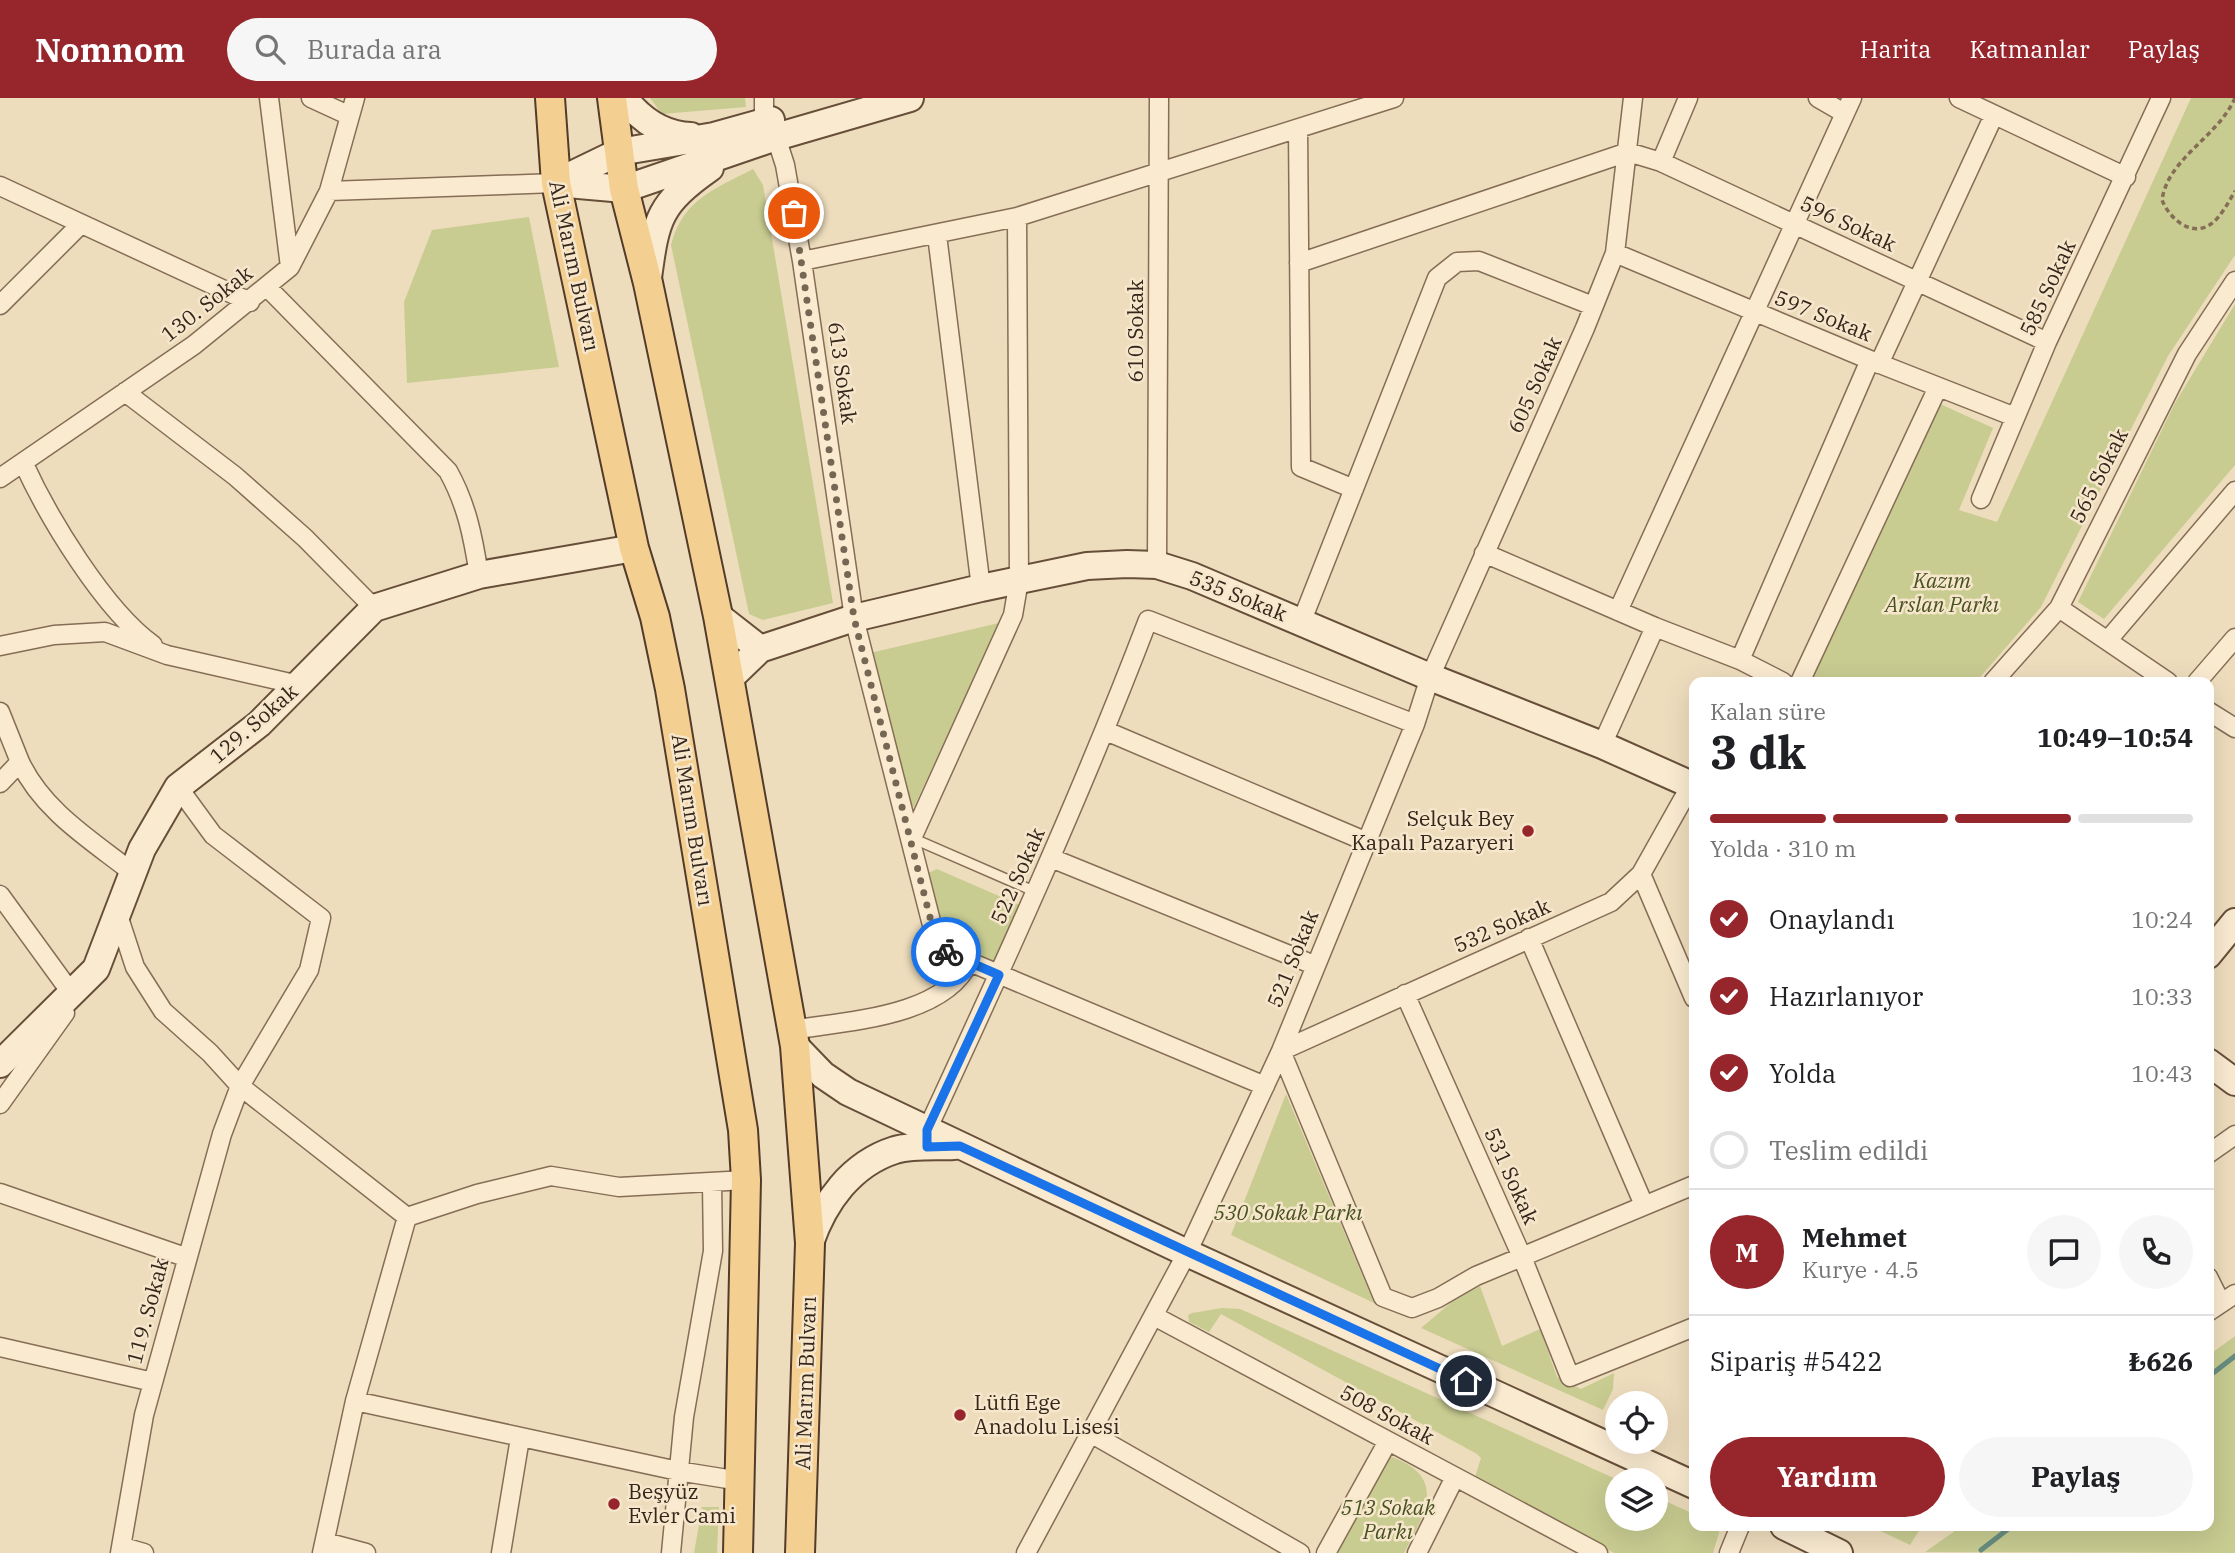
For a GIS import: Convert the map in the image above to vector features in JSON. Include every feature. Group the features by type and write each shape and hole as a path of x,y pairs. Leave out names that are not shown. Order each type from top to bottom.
{"main road":[{"name":"Ali Marım Bulvarı","path":"550,98 555,183 634,548 655,617 670,689 743,1130 746,1180 738,1553"},
{"name":"Ali Marım Bulvarı","path":"612,98 624,189 648,283 718,616 794,1038 810,1243 800,1553"}],"street":[{"path":"269,98 290,267"},
{"path":"311,98 352,106"},
{"path":"624,98 646,121 666,133 723,144"},
{"path":"329,191 555,183 624,189 723,144 768,119 848,98"},
{"path":"768,119 910,98"},
{"name":"610 Sokak","path":"1157,565 1159,98"},
{"path":"802,261 1017,217 1394,98"},
{"name":"605 Sokak","path":"1430,677 1615,253 1633,98"},
{"path":"1661,162 1689,98"},
{"path":"1618,611 1848,106 1818,98"},
{"path":"1959,98 1987,107 2126,177"},
{"name":"585 Sokak","path":"1981,499 2047,342 2161,98"},
{"name":"130. Sokak","path":"0,478 194,345 290,267 329,191 352,106"},
{"path":"1740,660 1875,362 1917,281 1987,107"},
{"name":"613 Sokak","path":"768,119 785,165 802,261 854,618 935,937 946,953 1265,1086"},
{"path":"1298,129 1301,467 1354,489"},
{"path":"555,183 619,152 723,144"},
{"path":"648,283 654,233 664,207 723,144"},
{"path":"1299,263 1628,152"},
{"name":"596 Sokak","path":"1628,152 1661,162 2047,342"},
{"path":"0,186 250,302"},
{"path":"912,838 1013,615 1019,580 1017,217"},
{"path":"0,305 80,225"},
{"path":"937,235 981,588"},
{"name":"597 Sokak","path":"1615,253 1753,312 2015,417"},
{"path":"1301,622 1437,278 1457,262 1467,260 1496,266 1593,306"},
{"name":"565 Sokak","path":"1998,677 2060,608 2187,354 2235,282"},
{"path":"267,287 448,471 463,498 470,519 479,575"},
{"path":"1802,677 1938,387"},
{"path":"125,392 235,475 305,538 374,608"},
{"path":"23,462 43,504 122,619 167,655"},
{"path":"2108,639 2235,491"},
{"name":"129. Sokak","path":"0,1064 96,969 142,849 178,787 259,724 374,608 479,575 634,548"},
{"path":"1484,553 1655,627 1740,660 1773,677"},
{"name":"535 Sokak","path":"760,649 854,618 981,588 1087,566 1157,565 1602,745 1689,784"},
{"path":"2060,608 2161,677"},
{"path":"718,616 760,649 729,679"},
{"name":"522 Sokak","path":"927,1139 1106,730 1148,620 1415,724"},
{"path":"1602,745 1655,627"},
{"path":"0,646 54,635 105,632 167,655 299,685"},
{"path":"2201,677 2235,638"},
{"name":"521 Sokak","path":"1026,1553 1187,1253 1265,1086 1415,724 1430,677"},
{"path":"0,712 29,782 60,816 133,873"},
{"path":"2214,715 2235,728"},
{"path":"1106,730 1367,842"},
{"path":"0,783 20,762"},
{"name":"119. Sokak","path":"121,1550 144,1415 185,1257 222,1134 240,1086 309,970 321,918 213,835 178,787"},
{"name":"532 Sokak","path":"1281,1051 1611,902 1641,874 1689,790"},
{"path":"1051,858 1314,965"},
{"path":"1641,874 1689,968"},
{"path":"0,895 72,994"},
{"path":"118,915 135,967 163,1011 210,1053 240,1086 407,1217"},
{"path":"2214,948 2235,922"},
{"path":"1529,938 1644,1205"},
{"path":"969,962 961,978 937,997 893,1012 794,1038 822,1075 927,1139 960,1146 1689,1483"},
{"path":"0,1104 96,969"},
{"name":"531 Sokak","path":"1405,994 1522,1257 1570,1377 1689,1329"},
{"path":"1281,1051 1383,1297 1412,1308 1522,1257 1689,1187"},
{"path":"2214,1066 2235,1082"},
{"path":"2214,1150 2235,1136"},
{"path":"810,1243 822,1212 848,1179 894,1151 927,1139"},
{"path":"407,1217 477,1194 551,1176 619,1188 746,1180"},
{"path":"671,1553 684,1416 713,1251 712,1184"},
{"path":"0,1192 185,1257"},
{"path":"366,1553 323,1548 355,1401 407,1217"},
{"name":"508 Sokak","path":"1154,1316 1598,1553"},
{"path":"0,1347 153,1382"},
{"path":"355,1401 678,1471 740,1481"},
{"path":"1092,1434 1300,1553"},
{"path":"501,1553 520,1438"},
{"path":"1326,1553 1388,1441"},
{"path":"1417,1553 1455,1477"},
{"path":"1729,1553 1738,1531"},
{"path":"1794,1531 1839,1553"},
{"path":"121,1550 144,1553"}],"lane":[{"path":"912,838 1036,892"}],"path":[{"path":"2235,98 2209,137 2169,175 2162,200 2174,220 2194,228 2203,227 2213,223 2235,191"}],"green space":[{"path":"650,98 745,98 746,107 662,114"},
{"name":"Kazım Arslan Parkı","path":"2191,98 2235,98 2235,255 2168,356 2041,607 1980,677 1811,677 1938,403 1993,428 1959,510 1997,522"},
{"path":"753,169 763,185 833,603 763,620 749,614 671,245 676,229 692,206 702,197"},
{"path":"529,217 559,367 407,383 404,302 432,230"},
{"path":"2235,304 2235,465 2104,619 2078,602 2175,403"},
{"path":"999,623 914,807 907,803 870,653"},
{"path":"937,869 1020,905 990,968 947,948 926,874"},
{"name":"530 Sokak Parkı","path":"1286,1094 1374,1303 1231,1235"},
{"path":"1480,1286 1502,1346 1540,1329 1557,1377 1581,1389 1614,1373 1613,1389 1605,1391 1603,1410 1421,1328 1454,1300"},
{"path":"1222,1308 1240,1309 1605,1474 1605,1531 1668,1531 1668,1502 1689,1512 1689,1531 1719,1531 1713,1553 1614,1553 1474,1480 1481,1458 1477,1454 1221,1314 1209,1332 1189,1322 1188,1315"},
{"path":"2235,1336 2235,1553 1925,1552 1955,1531 2214,1531 2214,1351"},
{"name":"513 Sokak Parkı","path":"1389,1456 1407,1464 1419,1474 1427,1497 1419,1524 1404,1553 1335,1553"},
{"path":"702,1507 719,1507 717,1553 694,1553"},
{"path":"1881,1531 1919,1531 1910,1545"}],"waterway":[{"path":"2214,1372 2235,1356"},
{"path":"1981,1550 2006,1531"}],"way so far":[{"path":"794,213 854,618 935,937 946,952"}],"place":[{"name":"Selçuk Bey Kapalı Pazaryeri","path":"1528,831"},
{"name":"Lütfi Ege Anadolu Lisesi","path":"960,1415"},
{"name":"Beşyüz Evler Cami","path":"614,1504"}],"route":[{"path":"946,952 999,975 927,1130 927,1147 960,1146 1466,1381"}]}
